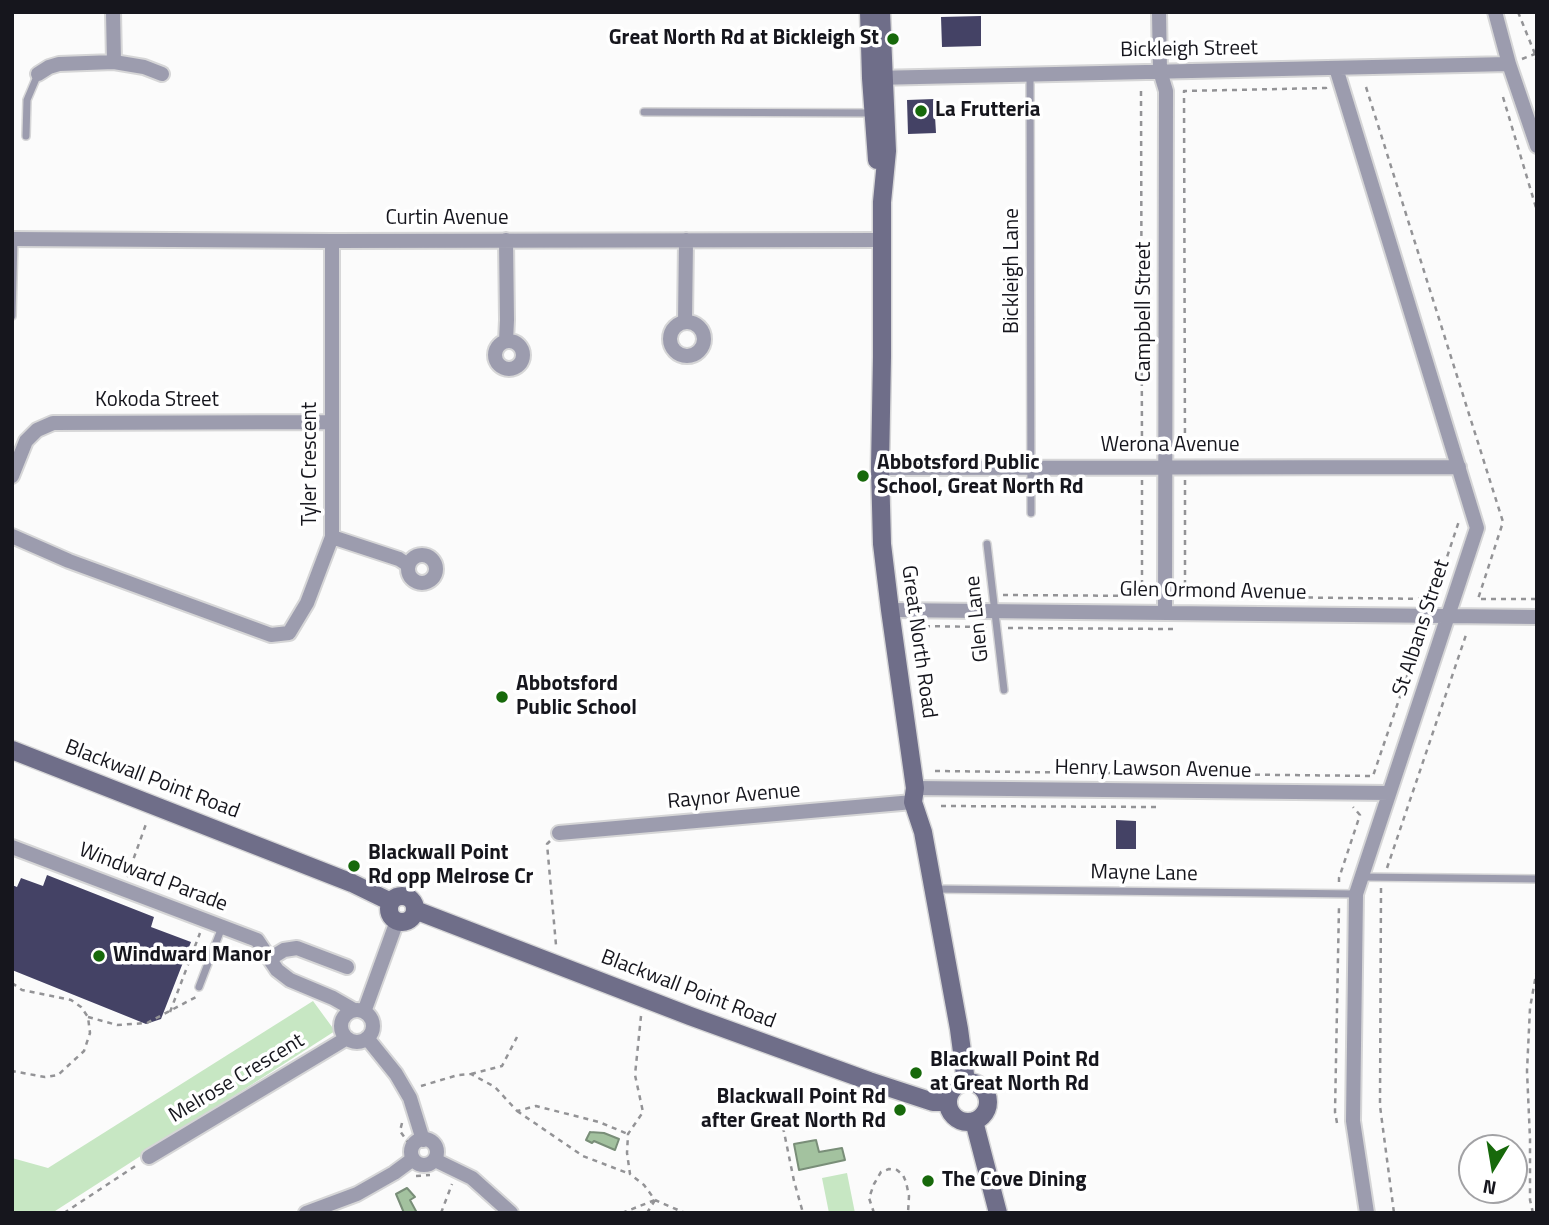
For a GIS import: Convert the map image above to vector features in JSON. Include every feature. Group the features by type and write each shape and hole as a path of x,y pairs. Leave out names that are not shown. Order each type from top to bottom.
{"street":[{"path":"113,12 114,62"},
{"name":"Great North Road","path":"869,12 880,113 875,151 882,202 882,544 914,795 959,1029 966,1082"},
{"name":"Great North Road","path":"878,78 881,12"},
{"name":"Campbell Street","path":"1158,12 1160,71 1166,92 1165,613"},
{"path":"1495,12 1509,64 1537,146"},
{"path":"38,74 59,64 114,62 144,67 162,75"},
{"name":"Bickleigh Street","path":"878,78 1509,64"},
{"name":"St Albans Street","path":"1336,68 1478,528 1356,894 1353,1121 1367,1213"},
{"name":"Curtin Avenue","path":"13,239 882,240"},
{"path":"506,240 506,341"},
{"path":"685,322 686,240"},
{"name":"Tyler Crescent","path":"12,536 69,561 271,635 289,633 307,603 332,537 332,241"},
{"name":"Kokoda Street","path":"12,476 26,441 37,430 53,423 331,422"},
{"name":"Werona Avenue","path":"880,468 1459,467"},
{"path":"332,537 399,559 408,565"},
{"name":"Glen Ormond Avenue","path":"890,610 1537,617"},
{"name":"Blackwall Point Road","path":"12,750 352,883 391,902"},
{"name":"Henry Lawson Avenue","path":"914,795 1389,793"},
{"name":"Raynor Avenue","path":"559,833 914,795"},
{"name":"Windward Parade","path":"12,847 257,940 277,970 290,980 359,1011"},
{"path":"404,895 414,902 414,914 409,920 397,921 389,913 391,902 397,896 404,895"},
{"name":"Blackwall Point Road","path":"415,910 690,1016 891,1089 933,1102 947,1102"},
{"path":"359,1011 371,1019 372,1029 367,1038 357,1042 347,1038 341,1030 342,1020 345,1016 359,1011 397,921"},
{"path":"271,958 284,950 297,948 347,967"},
{"name":"Melrose Crescent","path":"149,1157 347,1038"},
{"path":"367,1038 397,1074 406,1090 423,1139"},
{"path":"966,1082 979,1085 987,1096 988,1105 984,1114 974,1121 962,1122 948,1109 947,1102 953,1088 966,1082"},
{"path":"974,1121 998,1213"},
{"path":"423,1139 436,1148 435,1160 428,1165 413,1159 412,1146 423,1139"},
{"path":"306,1213 357,1194 413,1159"},
{"path":"435,1160 472,1178 511,1213"}],"lane":[{"path":"26,136 27,100 38,74"},
{"name":"Bickleigh Lane","path":"1030,74 1031,513"},
{"path":"644,112 880,113"},
{"path":"12,316 13,239"},
{"name":"Glen Lane","path":"987,544 1004,690"},
{"path":"1362,877 1537,879"},
{"name":"Mayne Lane","path":"932,889 1356,894"},
{"path":"199,991 222,926"}],"path":[{"path":"1518,12 1537,64"},
{"path":"1366,87 1503,522 1478,599 1537,599"},
{"path":"1500,87 1537,211"},
{"path":"1185,596 1184,91 1326,88"},
{"path":"1141,91 1142,596"},
{"path":"993,595 1433,599 1459,522"},
{"path":"935,771 1373,776 1422,632"},
{"path":"1386,871 1467,632"},
{"path":"941,806 1160,807"},
{"path":"1353,807 1360,815"},
{"path":"123,888 146,824"},
{"path":"556,945 547,844 559,833"},
{"path":"1381,885 1380,1106 1394,1213"},
{"path":"170,1012 205,920"},
{"path":"1534,1213 1530,1200 1527,1071 1530,1008 1537,969"},
{"path":"12,983 22,990 71,1000 81,1007 88,1017 90,1034 84,1051 58,1075 45,1077 12,1071"},
{"path":"88,1017 117,1025 147,1023 170,1012 199,991"},
{"path":"630,1174 626,1153 628,1134 643,1112 635,1075 641,1016"},
{"path":"414,1088 502,1066 517,1037"},
{"path":"471,1074 495,1087 517,1111 583,1156 630,1174 644,1185 655,1200 685,1213"},
{"path":"517,1111 536,1106 613,1126 628,1134"},
{"path":"783,1127 803,1213"},
{"path":"64,1213 149,1157"},
{"path":"874,1213 869,1198 881,1172 888,1169 897,1170 903,1175 909,1196 908,1213"},
{"path":"407,1178 437,1175"},
{"path":"441,1213 453,1181"},
{"path":"622,1213 655,1200"},
{"path":"647,1213 655,1200"}],"shaded area":[{"path":"313,1001 335,1031 52,1213 12,1213 12,1158 48,1168"},
{"path":"590,1132 604,1133 619,1139 615,1150 586,1140"},
{"path":"816,1140 819,1152 842,1148 845,1160 799,1170 794,1144"},
{"path":"847,1173 855,1213 829,1213 822,1178"},
{"path":"407,1188 415,1197 410,1200 417,1213 404,1213 396,1194"}],"building":[{"path":"981,16 981,46 942,47 941,17"},
{"name":"La Frutteria","path":"934,99 936,133 908,134 907,100"},
{"path":"1116,820 1136,821 1136,849 1116,849"},
{"name":"Windward Manor","path":"47,875 154,917 151,927 191,942 161,1019 146,1024 12,970 12,885 17,887 21,878 43,886"}],"place":[{"name":"Great North Rd at Bickleigh St","path":"893,39"},
{"name":"La Frutteria","path":"921,111"},
{"name":"Abbotsford Public School, Great North Rd","path":"863,476"},
{"name":"Abbotsford Public School","path":"502,697"},
{"name":"Blackwall Point Rd opp Melrose Cr","path":"354,866"},
{"name":"Windward Manor","path":"99,956"},
{"name":"Blackwall Point Rd at Great North Rd","path":"916,1073"},
{"name":"Blackwall Point Rd after Great North Rd","path":"900,1110"},
{"name":"The Cove Dining","path":"928,1181"}]}
